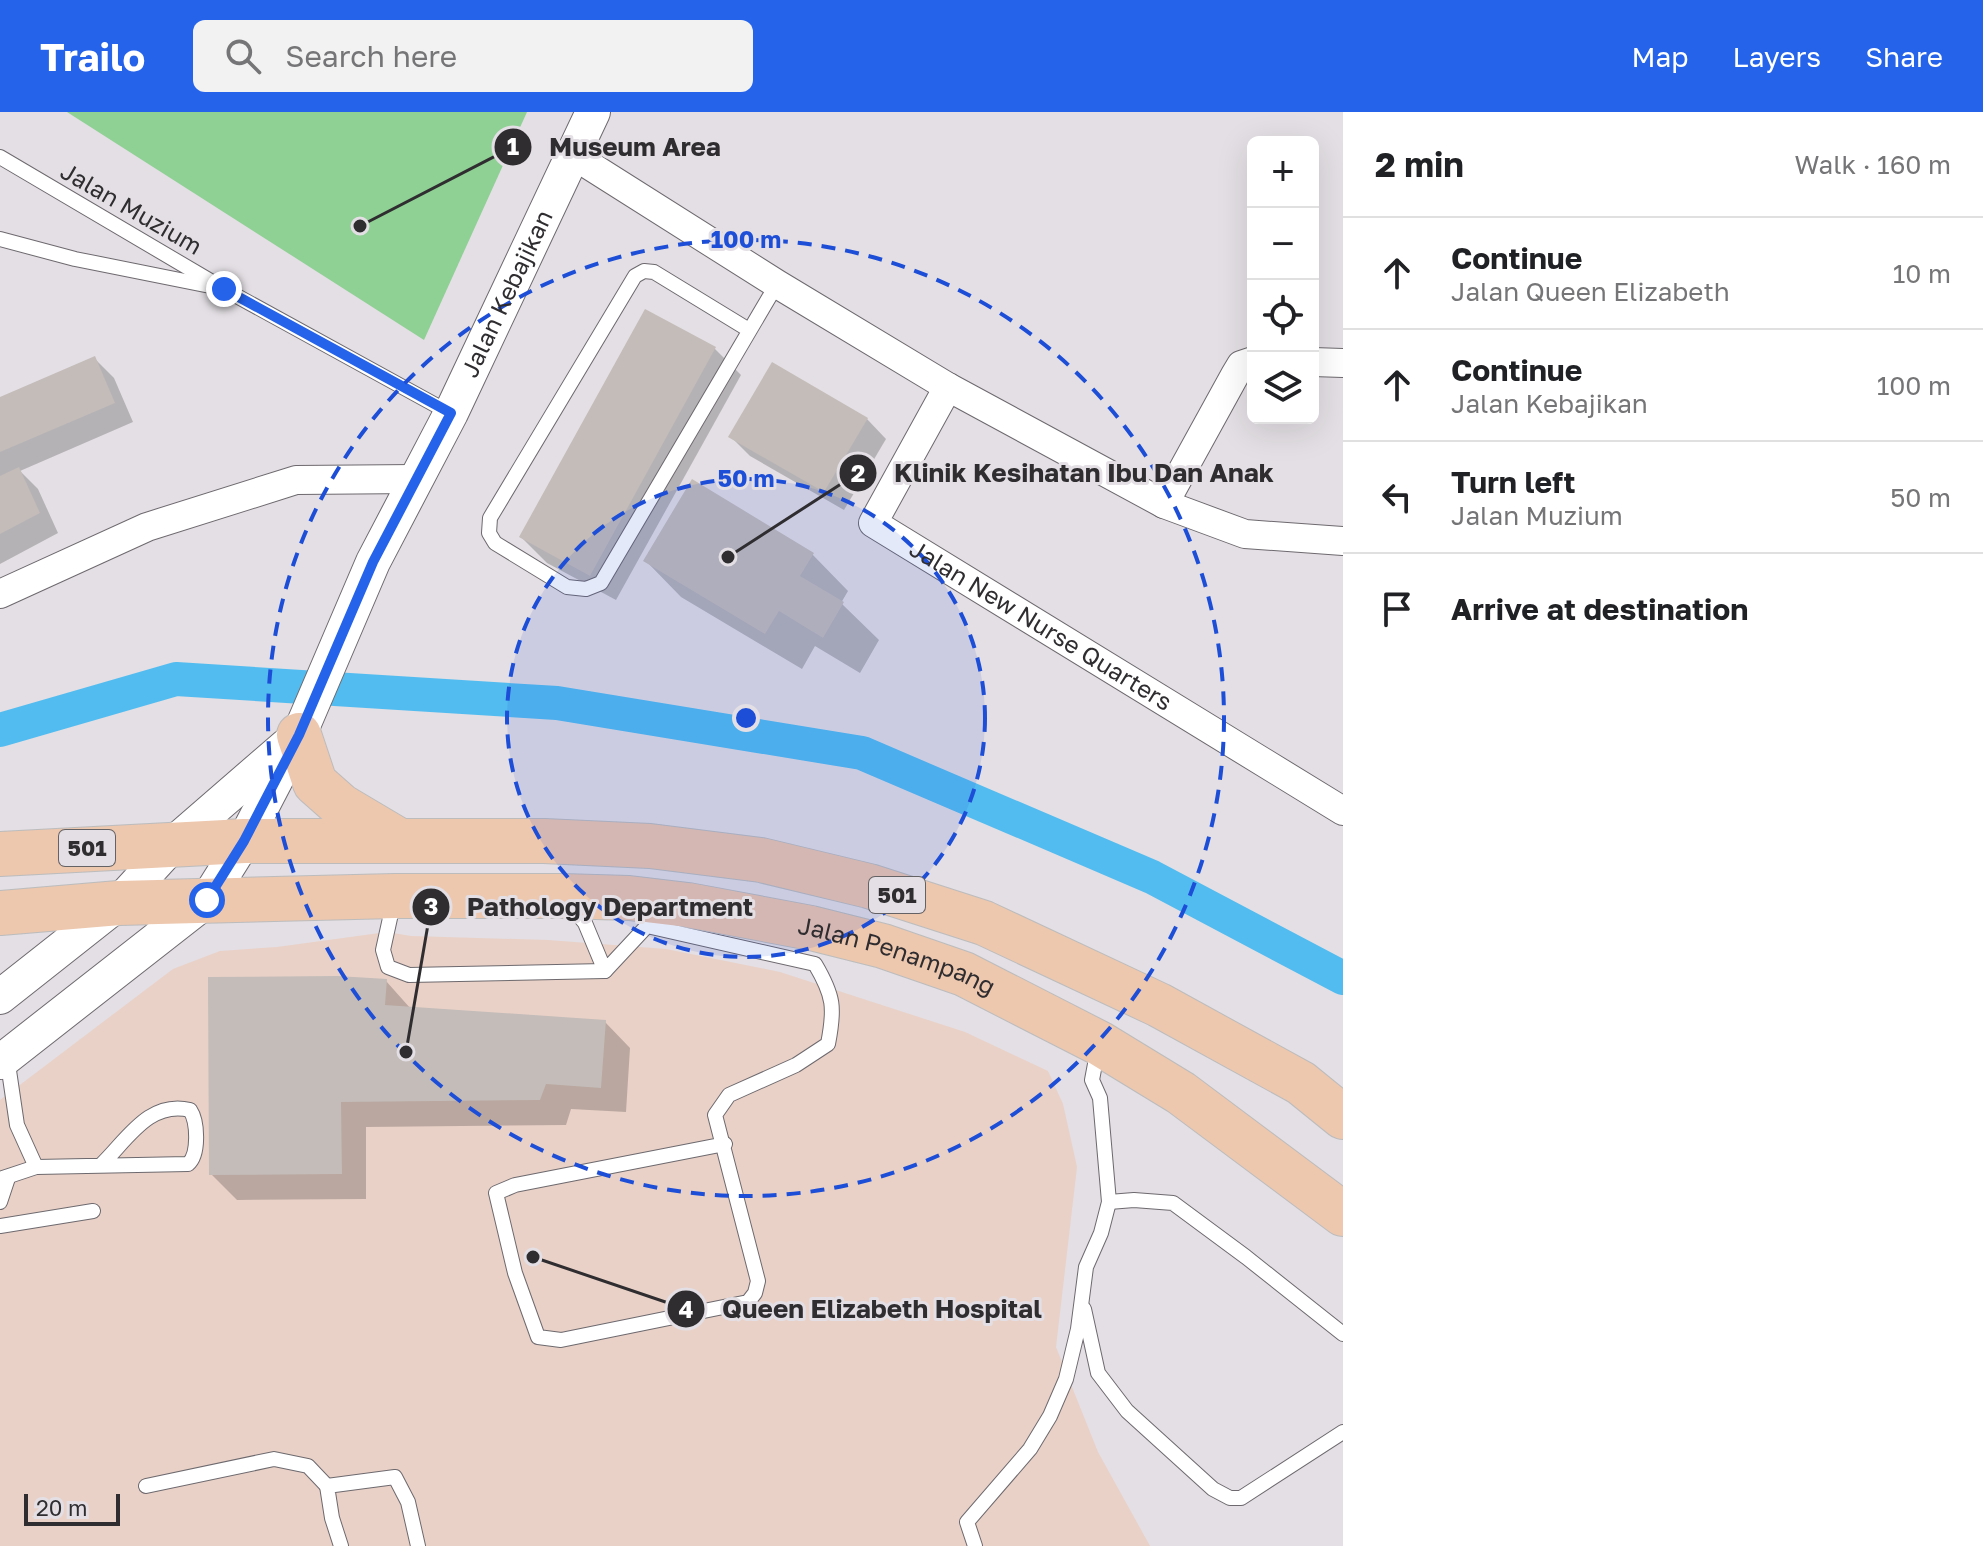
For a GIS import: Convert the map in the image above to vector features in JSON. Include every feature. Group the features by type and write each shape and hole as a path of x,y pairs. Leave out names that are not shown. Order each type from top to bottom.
{"main road":[{"path":"299,735 315,783 341,806 402,842"},
{"name":"501","path":"0,854 244,841 544,841 650,846 761,860 869,886 984,923 1159,1005 1301,1083 1343,1117"},
{"name":"Jalan Penampang","path":"0,913 119,903 207,900 562,896 629,898 688,905 796,925 883,946 964,974 1099,1043 1181,1093 1343,1214"},
{"path":"964,974 958,956 961,941 968,927 984,923"}],"street":[{"name":"Jalan Kebajikan","path":"3,1060 207,900 244,841 299,735 373,562 451,413 593,112"},
{"path":"573,155 948,387 1164,504 1245,534 1343,541"},
{"path":"1319,362 1343,363"},
{"path":"1164,504 1235,375 1241,365 1247,363"},
{"name":"Jalan New Nurse Quarters","path":"948,387 873,523 1343,811"},
{"path":"0,594 147,527 296,480 416,479"},
{"name":"Jalan Kebajikan","path":"0,997 119,903 174,843 299,735"}],"lane":[{"name":"Jalan Muzium","path":"0,157 224,289 451,413"},
{"path":"0,239 75,259 224,289"},
{"path":"749,330 654,272 644,271 635,276 490,518 489,533 495,543 567,587 586,589 601,583 777,284"},
{"path":"395,896 383,950 388,967 409,975 605,971 647,926 815,964 829,988 833,1017 828,1044 796,1065 729,1095 715,1115 725,1144 758,1281 755,1293 748,1302 561,1340 538,1337 515,1273 496,1193 515,1185 725,1144"},
{"path":"562,896 585,923 605,971"},
{"path":"975,1546 967,1522 1030,1449 1050,1416 1061,1391 1078,1329 1086,1267 1101,1233 1109,1202 1100,1098 1092,1080 1099,1043"},
{"path":"3,1060 17,1125 36,1167"},
{"path":"0,1202 4,1178 36,1167 188,1164 195,1153 194,1116 190,1110 175,1107 154,1113 141,1122 101,1165"},
{"path":"1109,1202 1173,1203 1343,1334"},
{"path":"0,1226 93,1211"},
{"path":"1082,1300 1098,1373 1127,1411 1213,1489 1230,1498 1241,1498 1343,1432"},
{"path":"146,1486 274,1459 308,1466 327,1486 332,1518 341,1546"},
{"path":"327,1486 395,1477 408,1502 418,1546"}],"shaded area":[{"path":"387,932 411,936 548,940 666,949 780,972 965,1032 1048,1071 1063,1104 1077,1167 1056,1347 1098,1452 1150,1546 0,1546 0,1100 173,969 220,951 277,947"}],"green space":[{"path":"67,112 527,112 424,340"}],"building":[{"path":"645,309 716,347 590,576 519,537"},
{"path":"95,356 115,403 0,452 0,397"},
{"path":"772,362 868,418 824,492 728,437"},
{"path":"19,467 40,513 0,534 0,476"},
{"path":"692,479 814,553 800,576 844,602 823,638 779,611 765,634 643,561"},
{"path":"337,976 387,979 385,1005 606,1020 601,1088 546,1084 540,1100 341,1102 342,1174 209,1175 208,977"}],"waterway":[{"path":"0,730 176,679 557,703 862,753 1152,877 1343,978"}],"place":[{"name":"Museum Area","path":"360,226"},
{"name":"Klinik Kesihatan Ibu Dan Anak","path":"728,557"},
{"name":"Pathology Department","path":"406,1052"},
{"name":"Queen Elizabeth Hospital","path":"533,1257"}],"route":[{"path":"207,900 244,841 299,735 373,562 451,413 224,289"}]}
